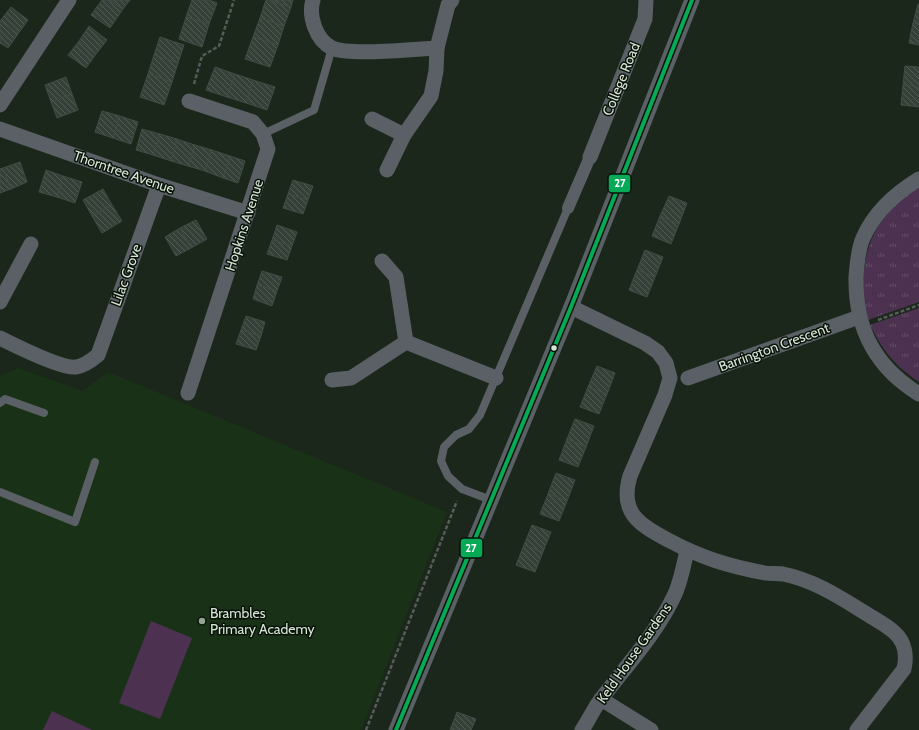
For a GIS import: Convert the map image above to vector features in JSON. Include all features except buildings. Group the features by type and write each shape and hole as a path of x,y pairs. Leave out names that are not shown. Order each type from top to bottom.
{"street":[{"path":"0,105 69,0"},
{"path":"313,0 310,8 312,21 319,36 332,48 357,52 436,48"},
{"path":"387,170 404,135 431,96 436,71 436,48 448,6 452,0"},
{"name":"College Road","path":"590,157 645,19 646,0"},
{"path":"396,730 571,308 692,0"},
{"path":"189,101 253,122 263,134"},
{"path":"372,119 404,135"},
{"name":"Thorntree Avenue","path":"0,129 158,185 248,213"},
{"name":"Hopkins Avenue","path":"188,393 268,149 263,134"},
{"path":"568,208 590,157"},
{"path":"919,179 899,192 880,211 863,238 857,263 856,294 861,321 869,344 882,362 900,382 919,394"},
{"name":"Lilac Grove","path":"0,338 61,364 75,368 89,362 98,355 158,185"},
{"path":"0,302 31,244"},
{"path":"382,261 396,277 406,342"},
{"path":"571,308 645,343 658,352 666,363 670,378 666,395 630,476 626,496 628,506 638,521 687,550 716,562 767,574 783,574 830,591 896,633 907,658 904,669 857,730"},
{"name":"Barrington Crescent","path":"688,378 861,321"},
{"path":"406,342 496,378"},
{"path":"332,380 351,378 406,342"},
{"name":"Keld House Gardens","path":"582,730 601,699 651,634 666,610 675,594 682,574 687,550"},
{"path":"601,699 652,730"}],"lane":[{"path":"263,134 314,110 332,48"},
{"path":"491,500 462,489 448,476 442,461 444,447 456,435 469,429 480,414 568,208"},
{"path":"0,403 5,399 44,413"},
{"path":"0,492 75,522 95,462"}],"path":[{"path":"189,101 202,56 219,46 234,0"},
{"path":"861,321 919,305"},
{"path":"366,730 462,489"}],"shaded area":[{"name":"Brambles Primary Academy","path":"18,368 82,391 108,372 447,512 361,730 0,730 0,376"}],"green space":[{"path":"919,186 919,302 868,320 862,287 866,257 870,244 881,222 889,212 897,203"},
{"path":"919,308 919,382 896,364 880,343 870,325"},
{"path":"151,621 192,638 160,719 119,703"},
{"path":"52,711 92,730 43,730"}],"transit line":[{"name":"27","path":"396,730 571,307 692,0"}],"place":[{"name":"Brambles Primary Academy","path":"202,621"}]}
